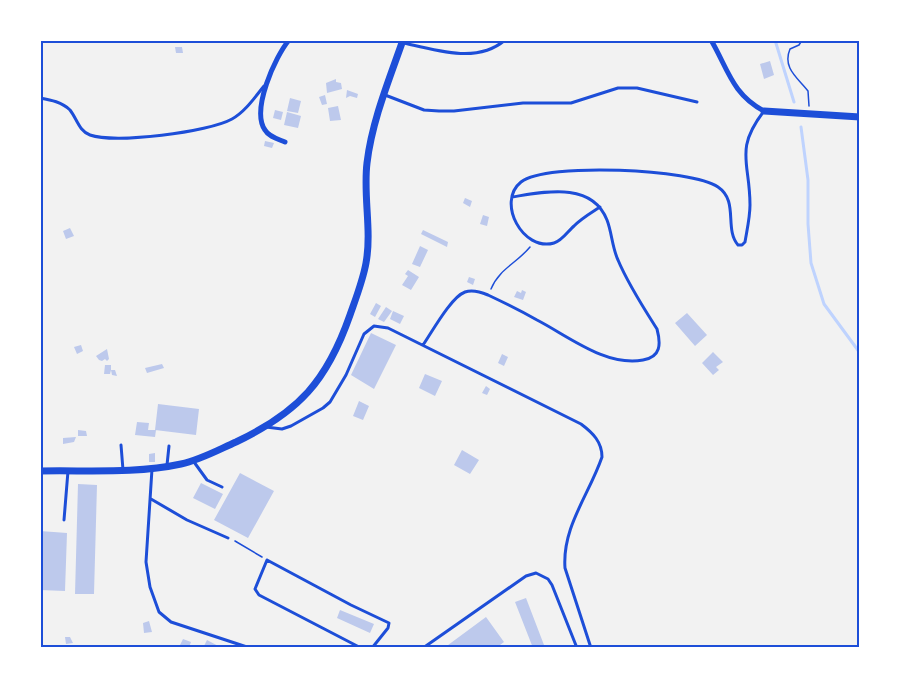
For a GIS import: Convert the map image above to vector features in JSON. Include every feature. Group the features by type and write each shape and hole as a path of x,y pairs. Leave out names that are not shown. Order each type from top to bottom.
{"street":[{"path":"285,142 266,132 262,125 261,113 266,84 289,40"},
{"path":"711,40 735,87 745,99 764,111 860,117"},
{"path":"40,471 152,469 193,460 266,427 294,407 310,390 332,359 350,315 366,264 368,251 367,165 372,136 402,41"}],"lane":[{"path":"402,41 456,54 471,54 487,51 505,40"},
{"path":"40,98 54,100 68,108 80,127 88,134 107,139 164,134 219,124 233,118 244,109 266,84"},
{"path":"384,95 412,106 439,111 523,103 571,103 618,88 637,88 697,102"},
{"path":"600,207 574,226 557,243 547,245 534,241 524,234 515,222 512,197 521,182 532,176 548,172 625,171 687,176 719,187 726,195 731,207 734,240 738,245 742,245 745,242 750,202 746,146 750,130 764,111"},
{"path":"423,345 461,294 471,291 488,295 608,356 638,361 649,359 659,350 660,341 657,329 618,260 606,217 600,207 582,195 566,191 512,197"},
{"path":"266,427 282,429 291,426 330,402 368,329 380,326 581,424 597,439 602,449 602,458 572,522 564,555 565,567 591,648"},
{"path":"121,446 123,470"},
{"path":"167,466 169,446"},
{"path":"193,460 207,480 222,487"},
{"path":"152,469 146,562 150,587 159,612 171,622 249,648"},
{"path":"64,520 68,470"},
{"path":"151,500 228,538"},
{"path":"361,648 259,595 255,589 267,560 388,623 388,628 372,648"},
{"path":"423,648 526,576 536,573 548,579 552,585 577,648"}],"path":[{"path":"802,40 799,45 790,49 788,61 790,71 796,80 808,91 809,113"},
{"path":"488,295 502,270 524,254 534,241"},
{"path":"228,538 267,560"}],"building":[{"path":"175,47 182,47 183,53 176,53"},
{"path":"770,61 774,75 764,79 760,64"},
{"path":"336,79 336,82 341,83 342,89 327,93 326,83"},
{"path":"347,90 358,94 357,98 350,96 346,98"},
{"path":"325,95 327,104 322,105 319,97"},
{"path":"290,98 301,101 298,113 287,111"},
{"path":"338,106 341,120 330,121 328,108"},
{"path":"275,110 283,112 281,120 273,118"},
{"path":"287,112 301,116 298,128 284,125"},
{"path":"265,141 274,143 272,148 264,146"},
{"path":"465,198 472,201 470,207 463,203"},
{"path":"483,215 489,217 487,226 480,224"},
{"path":"70,228 74,236 66,239 63,231"},
{"path":"423,230 448,242 447,247 421,234"},
{"path":"420,246 428,250 420,267 412,264"},
{"path":"408,270 419,277 411,290 402,285 408,276 405,274"},
{"path":"469,277 475,279 473,285 467,282"},
{"path":"522,290 526,292 523,300 514,297 517,291 521,293"},
{"path":"376,303 381,306 375,317 370,314"},
{"path":"386,307 392,311 384,322 378,319"},
{"path":"393,311 404,316 400,324 390,319"},
{"path":"687,313 707,335 695,346 675,323"},
{"path":"371,333 396,345 374,389 351,375"},
{"path":"81,345 83,351 77,354 74,347"},
{"path":"107,349 109,359 99,360 96,356"},
{"path":"713,352 723,362 716,367 719,370 713,375 702,363"},
{"path":"502,354 508,357 504,366 498,363"},
{"path":"162,364 164,368 147,373 145,368"},
{"path":"105,365 111,365 110,374 104,374"},
{"path":"111,370 115,370 117,376 112,375"},
{"path":"425,374 442,381 435,396 419,388"},
{"path":"486,386 490,389 487,395 482,393"},
{"path":"359,401 369,406 363,420 353,416"},
{"path":"158,404 199,409 196,435 155,430"},
{"path":"137,422 149,423 148,430 156,430 155,437 135,435"},
{"path":"78,430 86,431 87,436 78,436"},
{"path":"76,437 74,442 63,444 63,438"},
{"path":"462,450 479,460 470,474 454,465"},
{"path":"155,453 155,462 149,462 149,454"},
{"path":"240,473 274,491 248,538 214,520"},
{"path":"201,483 223,494 215,509 193,498"},
{"path":"78,484 97,485 94,594 75,594"},
{"path":"40,531 67,533 65,591 40,590"},
{"path":"526,598 544,645 538,648 533,648 515,602"},
{"path":"340,610 374,624 370,633 337,618"},
{"path":"486,617 504,642 496,648 444,648"},
{"path":"149,621 152,632 144,633 143,623"},
{"path":"65,637 70,637 73,643 66,644"},
{"path":"183,639 191,642 189,647 180,645"},
{"path":"207,640 222,648 203,648"}],"waterway":[{"path":"775,40 794,102"},
{"path":"801,127 808,180 811,263 824,304 860,353"}]}
